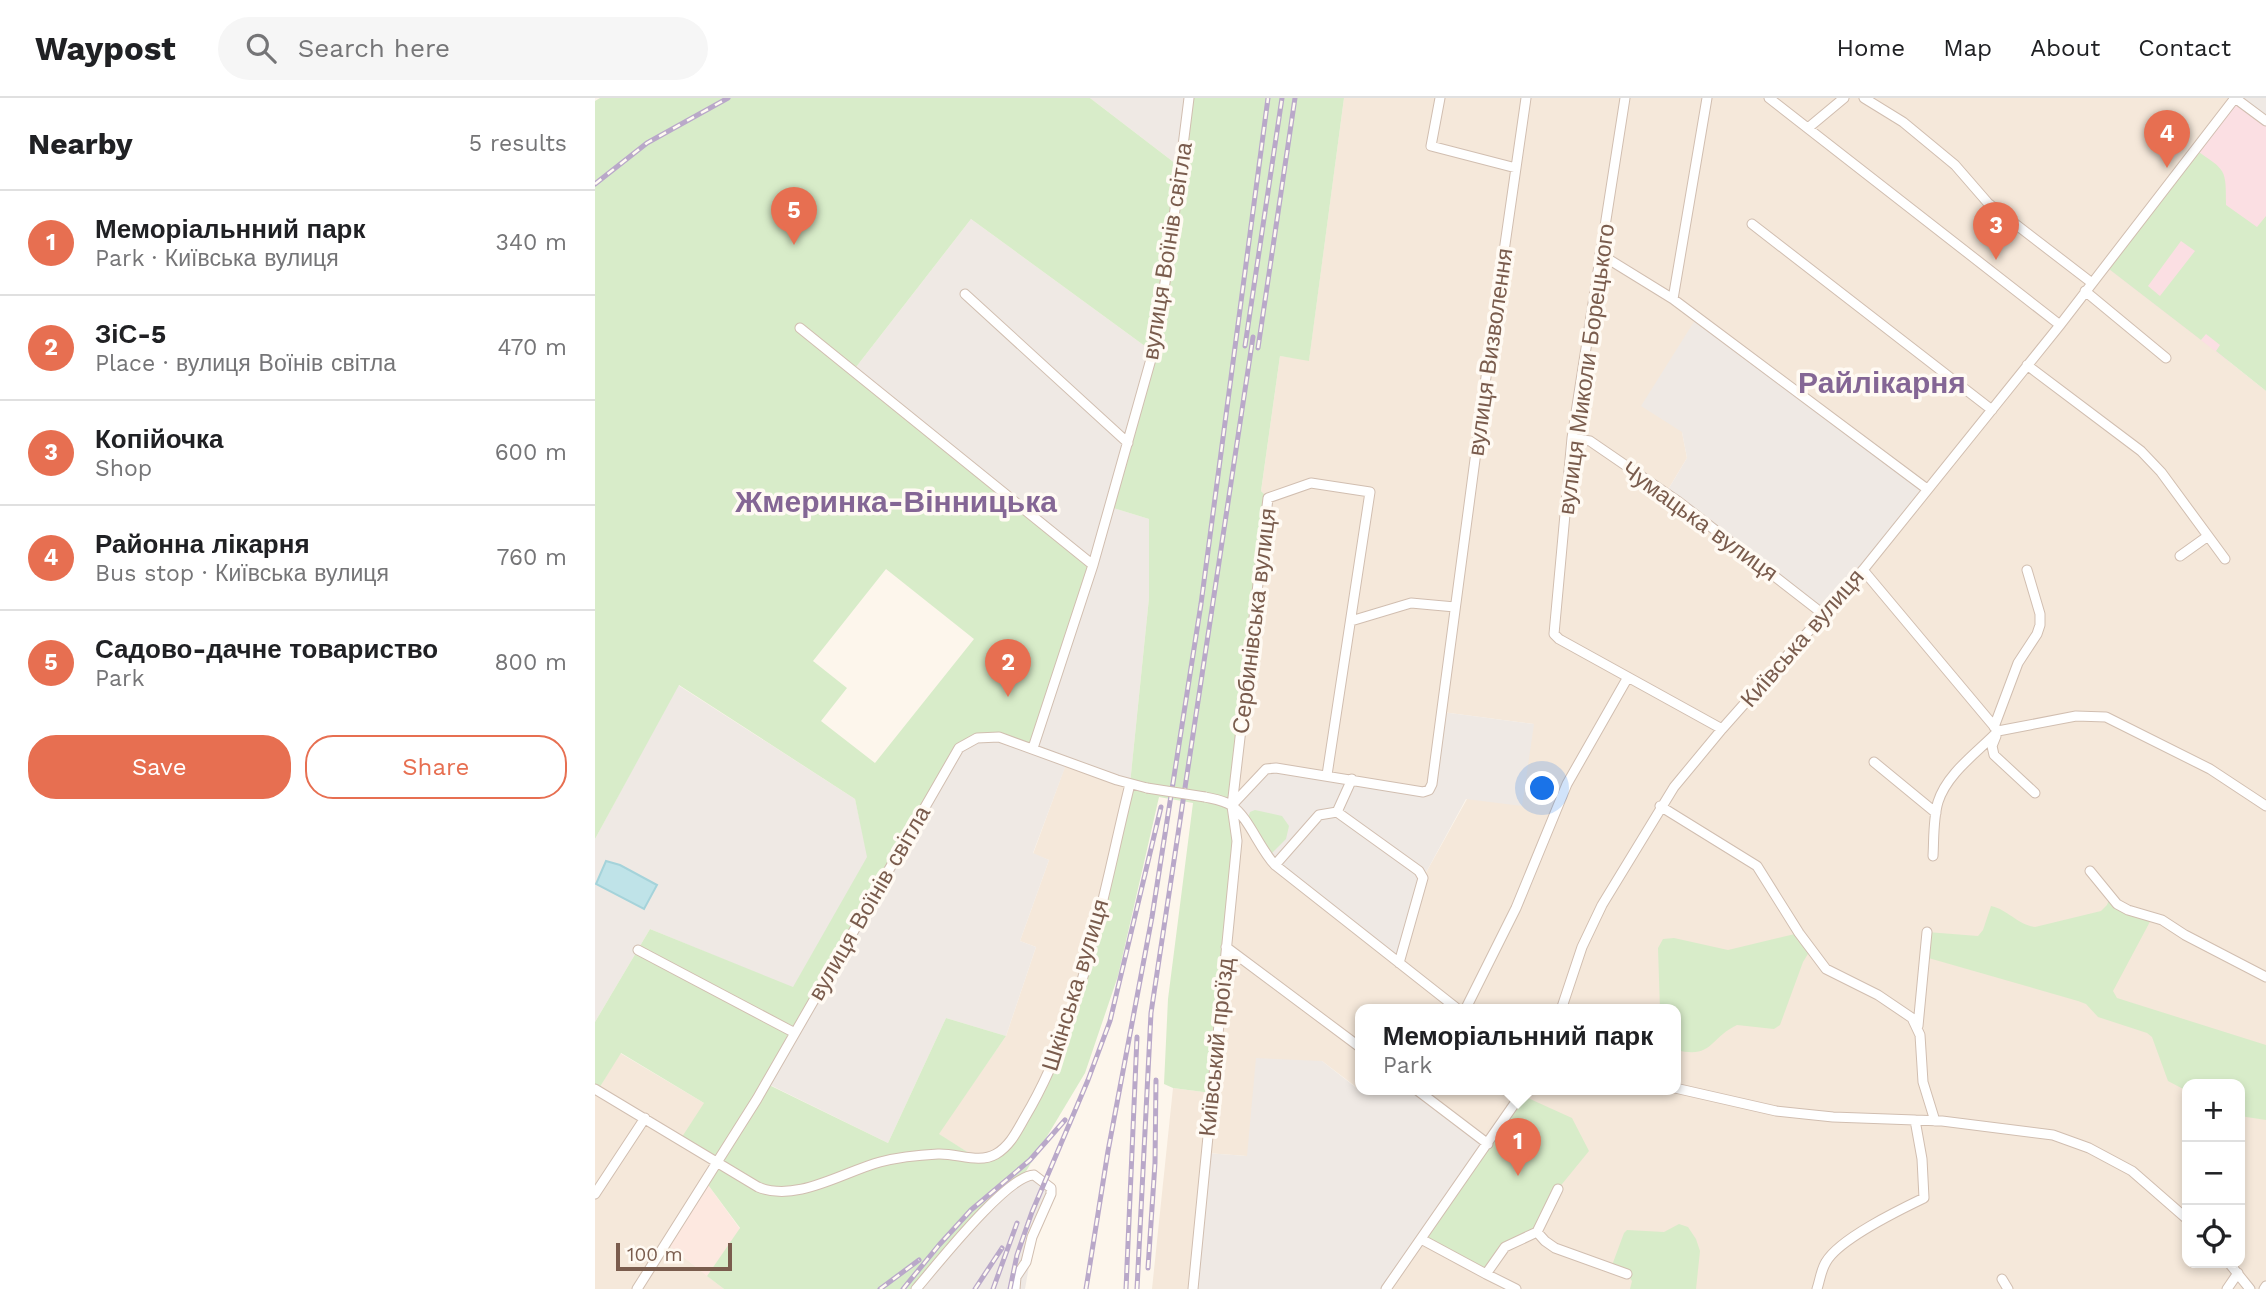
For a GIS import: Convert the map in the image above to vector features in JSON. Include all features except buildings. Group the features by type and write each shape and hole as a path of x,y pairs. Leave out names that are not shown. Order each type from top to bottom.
{"street":[{"name":"вулиця Воїнів світла","path":"637,1289 718,1163 795,1034 959,748 969,741 991,736 1033,748 1093,565 1159,327 1189,98"},
{"path":"1440,98 1431,146 1516,168"},
{"name":"вулиця Визволення","path":"1232,806 1266,769 1327,775 1423,792 1429,790 1432,784 1526,98"},
{"name":"вулиця Миколи Борецького","path":"1625,98 1572,439 1554,632 1559,639 1628,677"},
{"path":"1673,299 1707,98"},
{"path":"1770,98 2060,325"},
{"path":"1808,128 1844,98"},
{"path":"1864,98 1903,122 1955,165 1987,203 2092,283"},
{"name":"Київська вулиця","path":"1563,1004 1594,919 1660,806 1722,729 1863,570 2060,325 2235,98 2266,121"},
{"path":"1752,223 1992,410"},
{"path":"1601,254 1673,299 1927,489"},
{"path":"2085,291 2166,358"},
{"path":"965,294 1128,443"},
{"path":"800,328 1093,565"},
{"path":"2027,365 2141,451 2161,472 2225,559"},
{"name":"Чумацька вулиця","path":"1572,439 1590,441 1672,498 1823,614"},
{"name":"Сербинівська вулиця","path":"1232,806 1268,498 1311,483 1370,492 1352,621"},
{"path":"2180,556 2208,536"},
{"path":"1863,570 1996,729"},
{"path":"2027,570 2040,614 2040,625 2018,663 1992,746 1994,755 2035,793"},
{"path":"1327,775 1352,621 1411,603 1455,607"},
{"path":"1468,1004 1516,908 1567,784 1628,677 1722,729"},
{"path":"1933,856 1936,813 1940,798 1951,779 1996,729 2075,716 2106,717 2210,769 2266,806"},
{"path":"1033,748 1130,784 1205,797 1232,806 1275,865 1451,1004"},
{"path":"1874,762 1936,813"},
{"path":"1337,812 1352,779"},
{"name":"Шкінська вулиця","path":"718,1163 758,1187 771,1192 783,1192 798,1190 894,1159 938,1154 977,1158 997,1154 1011,1141 1045,1084 1060,1048 1082,980 1130,784"},
{"name":"Київський проїзд","path":"1193,1289 1238,831 1232,806"},
{"path":"1660,806 1751,861 1763,874 1823,967 1899,1008 1912,1018 1920,1039 1923,1082 1935,1121"},
{"path":"1275,865 1319,815 1337,812 1419,870 1423,878 1399,963"},
{"path":"2090,871 2117,904 2162,920 2266,977"},
{"path":"1917,1028 1927,932"},
{"path":"1226,947 1355,1044"},
{"path":"638,950 795,1034"},
{"path":"595,1089 718,1163"},
{"path":"1681,1089 1776,1111 1833,1117 1935,1121 2053,1135 2104,1154 2131,1171 2182,1215"},
{"path":"1424,1095 1489,1144"},
{"path":"1386,1289 1521,1095"},
{"path":"595,1194 645,1118"},
{"path":"1817,1289 1825,1264 1835,1253 1879,1219 1924,1198 1922,1159 1915,1120"},
{"path":"916,1289 980,1214 1022,1178 1034,1175 1051,1188 1051,1194 1032,1237 1026,1262 1016,1277 1015,1289"},
{"path":"1486,1274 1506,1246 1537,1232 1558,1189"},
{"path":"1537,1232 1555,1248 1627,1273"},
{"path":"1421,1239 1516,1289"},
{"path":"2234,1268 2250,1289"},
{"path":"2227,1289 2238,1273"},
{"path":"2002,1279 2008,1289"}],"shaded area":[{"path":"1090,98 1189,98 1180,167"},
{"path":"1344,98 2235,98 2216,351 2266,391 2266,1289 1386,1289 1416,1095 1681,1095 1681,1004 1355,1004 1355,1086 1322,1061 1247,1156 1206,1153 1193,1289 1152,1289 1173,1088 1211,1093 1232,806 1268,499 1261,491 1280,356 1309,360","holes":["1682,432 1823,613 1666,493 1687,458","1442,712 1534,724 1467,799 1423,878 1429,790"]},
{"path":"2235,98 2266,98 2266,121"},
{"path":"2235,98 2266,121 2266,312 2228,361 2105,266"},
{"path":"971,219 1153,352 1110,507 1149,519 1149,598 1130,784 1067,762 1033,853 1049,860 1020,941 1036,947 1006,1036 946,1018 888,1143 766,1083 955,754 984,736 1032,748 853,371"},
{"path":"1697,317 1927,489 1823,614 1666,493 1687,458 1682,432 1641,406"},
{"path":"678,685 855,799 868,857 793,988 650,929 595,1022 595,839"},
{"path":"1442,712 1534,724 1522,806 1466,799 1423,878 1399,963 1275,865 1232,806 1266,769 1429,790"},
{"path":"1067,761 1130,784 1060,1048 1003,1150 977,1158 938,1134 1006,1036 1036,947 1020,941 1049,860 1033,854"},
{"path":"620,1053 704,1103 718,1163 667,1244 724,1289 595,1289 595,1089 598,1090"},
{"path":"1256,1058 1322,1061 1355,1087 1355,1095 1424,1095 1488,1144 1386,1289 1193,1289 1206,1153 1247,1156"},
{"path":"1030,1175 1051,1188 1036,1227 1025,1289 916,1289 980,1214"},
{"path":"706,1182 740,1229 707,1276 667,1244"}],"green space":[{"path":"600,98 1090,98 1180,167 1189,98 1344,98 1309,361 1280,356 1261,491 1268,498 1232,805 1236,822 1211,1093 1173,1088 1164,1084 1168,999 1193,803 1159,797 1118,976 1085,1073 1022,1178 916,1289 724,1289 707,1276 740,1228 706,1182 718,1163 680,1140 704,1103 621,1053 598,1090 595,1089 595,1022 650,929 793,987 867,857 855,799 679,685 595,839 595,101","holes":["971,219 1153,352 1110,507 1149,519 1149,598 1130,784 1060,1048 1003,1150 977,1158 939,1134 1006,1036 946,1018 888,1143 767,1084 964,744 999,737 1033,748 1093,565 853,371","886,569 974,639 875,763 821,721 847,688 813,661"]},
{"path":"2196,150 2213,162 2224,177 2226,205 2257,227 2266,216 2266,391 2216,351 2220,345 2206,334 2201,340 2105,266","holes":["2181,241 2195,251 2160,296 2148,286"]},
{"path":"1255,810 1282,816 1289,826 1286,839 1268,857 1246,823 1250,812"},
{"path":"2110,897 2117,904 2153,916 2113,991 2117,998 2266,1045 2266,1120 2245,1117 2245,1079 2182,1079 2182,1088 2168,1081 2152,1037 2147,1033 2098,1017 2086,1004 2078,1001 1925,957 1927,932 1978,936 1983,930 1991,906 2035,927 2101,911"},
{"path":"1799,933 1811,949 1803,962 1780,1025 1774,1029 1737,1025 1704,1050 1681,1051 1681,1004 1660,1004 1658,948 1663,939 1674,938 1728,950"},
{"path":"1521,1095 1572,1118 1589,1151 1558,1189 1537,1232 1508,1245 1486,1274 1421,1239"},
{"path":"1679,1224 1688,1227 1700,1251 1696,1289 1630,1289 1632,1281 1627,1274 1611,1268 1624,1233 1627,1230 1664,1232"}],"water":[{"path":"606,861 620,865 657,885 644,909 596,884"}],"railway":[{"path":"595,184 647,143 728,98"},
{"path":"1086,1289 1108,1151 1152,917 1201,604 1268,98"},
{"path":"1245,346 1282,98"},
{"path":"1258,348 1295,98"},
{"path":"1137,1289 1151,1013 1253,337"},
{"path":"1010,1289 1017,1255 1032,1212 1110,1021 1161,807"},
{"path":"1126,1289 1137,1037"},
{"path":"1148,1268 1155,1163 1156,1080"},
{"path":"903,1289 971,1210 1030,1160 1065,1120"},
{"path":"993,1289 1017,1223"},
{"path":"975,1289 1002,1248"},
{"path":"880,1289 919,1260"}],"place":[{"name":"Районна лікарня","path":"2167,168"},
{"name":"Садово-дачне товариство","path":"794,245"},
{"name":"Копійочка","path":"1996,260"},
{"name":"ЗіС-5","path":"1008,697"},
{"name":"Меморіальнний парк","path":"1518,1176"}],"district":[{"name":"Райлікарня","path":"1882,383"},
{"name":"Жмеринка-Вінницька","path":"896,502"}]}
